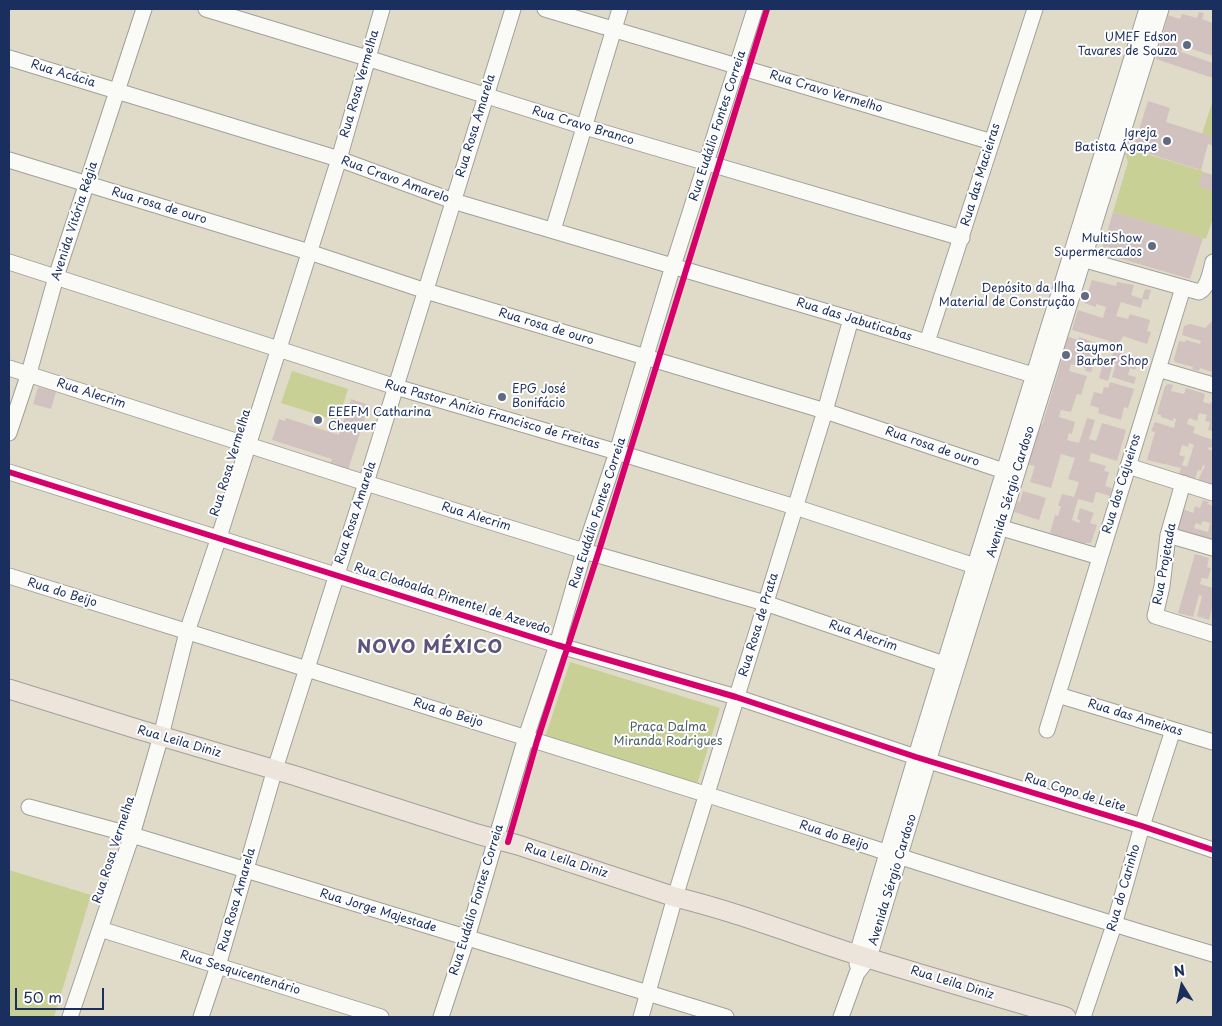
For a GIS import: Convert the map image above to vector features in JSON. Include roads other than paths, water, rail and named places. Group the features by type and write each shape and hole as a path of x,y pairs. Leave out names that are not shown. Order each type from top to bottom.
{"main road":[{"name":"Rua Leila Diniz","path":"9,689 274,769 863,956 1066,1017"}],"street":[{"name":"Avenida Vitória Régia","path":"9,433 56,277 144,9"},
{"name":"Rua Cravo Branco","path":"206,9 584,127 962,238"},
{"name":"Rua Rosa Vermelha","path":"70,1017 132,835 162,736 187,632 339,158 382,9"},
{"name":"Rua Rosa Amarela","path":"202,1017 274,769 366,483 513,9"},
{"name":"Rua Cravo Vermelho","path":"545,9 992,142"},
{"path":"553,230 620,9"},
{"name":"Rua Eudálio Fontes Correia","path":"441,1017 467,938 526,737 557,645 584,551 617,452 673,266 755,9"},
{"name":"Rua das Macieiras","path":"927,342 1035,9"},
{"name":"Avenida Sérgio Cardoso","path":"840,1017 863,956 937,710 1106,165 1147,9"},
{"name":"Avenida Sérgio Cardoso","path":"1118,124 1161,9"},
{"name":"Rua Acácia","path":"9,58 117,91"},
{"name":"Rua Cravo Amarelo","path":"117,91 339,158 453,202 673,266"},
{"name":"Rua rosa de ouro","path":"9,160 646,358 825,411 1010,473"},
{"path":"1077,257 1195,292 1202,291 1206,286 1213,262"},
{"name":"Rua Pastor Anízio Francisco de Freitas","path":"9,262 396,387 795,507 981,568"},
{"name":"Rua das Jabuticabas","path":"673,266 1040,377"},
{"name":"Rua dos Cajueiros","path":"1047,730 1183,288"},
{"name":"Rua Rosa de Prata","path":"641,1017 675,897 825,411 851,319"},
{"name":"Rua Alecrim","path":"9,368 584,551 766,603 951,666"},
{"path":"1158,369 1213,385"},
{"path":"1128,466 1213,493"},
{"name":"Rua Clodoalda Pimentel de Azevedo","path":"9,472 557,645 736,697 923,759"},
{"name":"Rua Projetada","path":"1183,483 1168,535 1162,586 1155,616 1213,634"},
{"path":"994,526 1100,557"},
{"path":"1168,535 1213,548"},
{"name":"Rua do Beijo","path":"9,576 526,737 893,856 1213,954"},
{"name":"Rua das Ameixas","path":"1058,695 1213,742"},
{"name":"Rua do Carinho","path":"1082,1017 1114,925 1142,826 1174,730"},
{"name":"Rua Copo de Leite","path":"923,759 1142,826 1213,850"},
{"name":"Rua Jorge Majestade","path":"29,807 132,835 726,1017"},
{"name":"Rua Sesquicentenário","path":"100,929 381,1017"}],"place":[{"name":"UMEF Edson Tavares de Souza","path":"1187,45"},
{"name":"Igreja Batista Ágape","path":"1167,141"},
{"name":"MultiShow Supermercados","path":"1152,246"},
{"name":"Depósito da Ilha Material de Construção","path":"1085,296"},
{"name":"Saymon Barber Shop","path":"1066,355"},
{"name":"EPG José Bonifácio","path":"502,397"},
{"name":"EEEFM Catharina Chequer","path":"318,420"}],"district":[{"name":"NOVO MÉXICO","path":"430,648"}],"park label":[{"name":"Praça Dalma Miranda Rodrigues","path":"668,735"}]}
